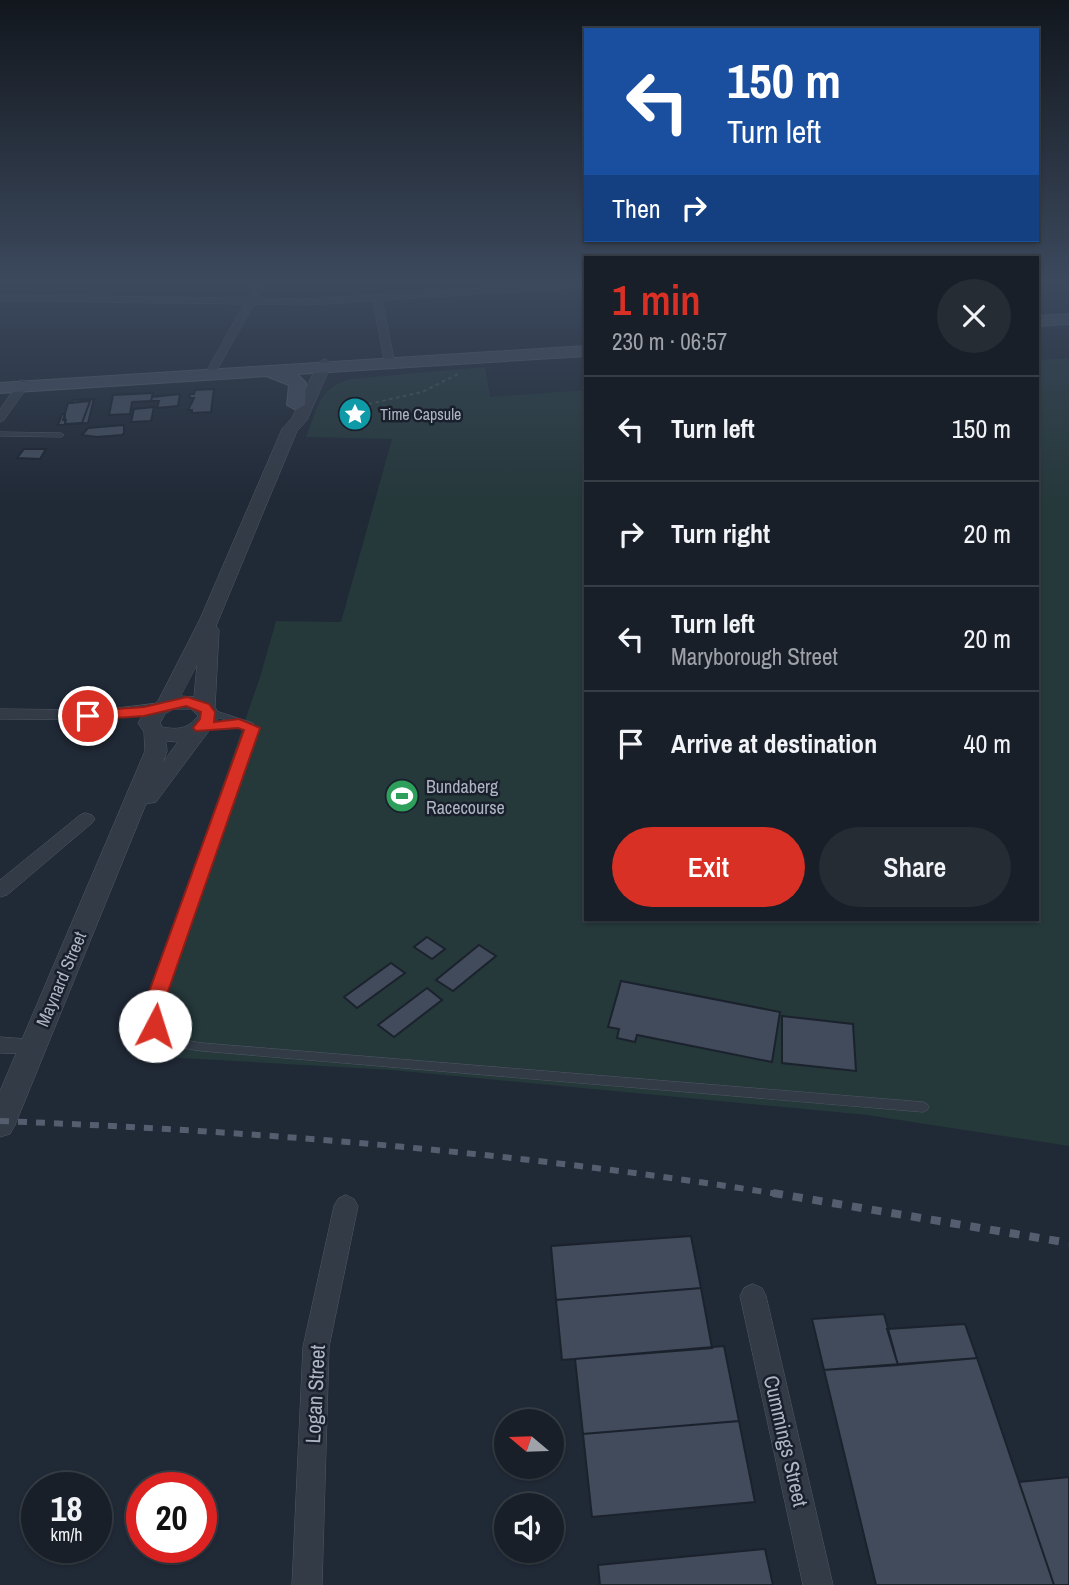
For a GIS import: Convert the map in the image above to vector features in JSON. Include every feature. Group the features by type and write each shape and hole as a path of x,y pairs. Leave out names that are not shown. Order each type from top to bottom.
{"main road":[{"path":"24,384 318,370 389,359 519,355"},
{"path":"0,386 212,370 318,370 331,376 444,361 519,355"},
{"path":"268,373 285,375 296,381 299,386 296,405"}],"street":[{"path":"212,370 220,355"},
{"path":"388,355 389,359"},
{"path":"290,429 289,419 318,370"},
{"path":"163,706 210,619 290,429 299,420 318,370"},
{"path":"0,418 24,384"},
{"path":"202,719 210,619"},
{"path":"68,717 128,713 187,701 202,719"},
{"name":"Maynard Street","path":"0,1125 156,751 150,718 163,706"},
{"path":"0,714 68,717 153,730 174,736 202,719"},
{"name":"Maynard Street","path":"123,834 202,719"},
{"path":"0,890 86,819"},
{"path":"0,1045 33,1046"},
{"name":"Logan Street","path":"307,1585 316,1347 346,1206"},
{"name":"Cummings Street","path":"753,1296 818,1585"}],"lane":[{"path":"0,434 61,435"},
{"path":"202,719 239,723"},
{"path":"202,719 250,725 252,731 154,1003 152,1015 155,1026 173,1041 202,1047 923,1107"}],"path":[{"path":"355,407 422,392 459,374"}],"shaded area":[{"name":"Bundaberg Racecourse","path":"1069,358 1069,1146 867,1115 391,1070 129,1055 261,674 276,621 341,622 392,439 306,437 325,394 351,379 485,367 490,397 584,390 584,921 1039,921 1039,360"}],"building":[{"path":"214,389 211,412 192,413 192,410 188,410 194,398 189,398 190,394 194,394 195,390"},
{"path":"153,393 151,401 132,402 130,414 109,415 113,395"},
{"path":"180,394 178,406 157,408 159,401 151,401 152,397"},
{"path":"94,399 88,423 58,425 62,414 65,414 65,424 82,423 90,401 72,403 72,400"},
{"path":"90,401 82,423 65,424 66,420 63,420 68,403"},
{"path":"154,407 151,421 131,422 134,409"},
{"path":"124,425 122,435 82,435 88,428"},
{"path":"24,449 46,449 40,459 17,458"},
{"path":"427,937 445,949 432,959 414,947"},
{"path":"479,945 496,956 453,991 436,980"},
{"path":"391,963 405,973 357,1008 344,997"},
{"path":"621,981 780,1012 772,1062 637,1035 635,1042 617,1038 619,1029 608,1027"},
{"path":"427,988 442,1000 394,1037 378,1025"},
{"path":"782,1016 853,1024 856,1071 782,1063"},
{"path":"691,1236 701,1288 556,1300 551,1246"},
{"path":"701,1288 712,1348 562,1360 556,1300"},
{"path":"884,1314 898,1365 824,1370 812,1319"},
{"path":"965,1324 977,1358 898,1365 887,1329"},
{"path":"724,1346 739,1421 583,1434 575,1359"},
{"path":"977,1358 1054,1585 876,1585 824,1370"},
{"path":"739,1421 755,1502 592,1517 583,1434"},
{"path":"1069,1477 1069,1585 1054,1585 1019,1482"},
{"path":"765,1549 773,1585 600,1585 598,1565"}],"railway":[{"path":"0,1121 197,1131 393,1146 589,1167 784,1195"},
{"path":"773,1193 1069,1243"}],"place":[{"name":"Time Capsule","path":"355,414"},
{"name":"Bundaberg Racecourse","path":"402,796"}],"route":[{"path":"88,716 144,712 187,701 197,703 208,712 208,720 201,728 239,723 252,728 154,1003 152,1015 155,1026"}]}
